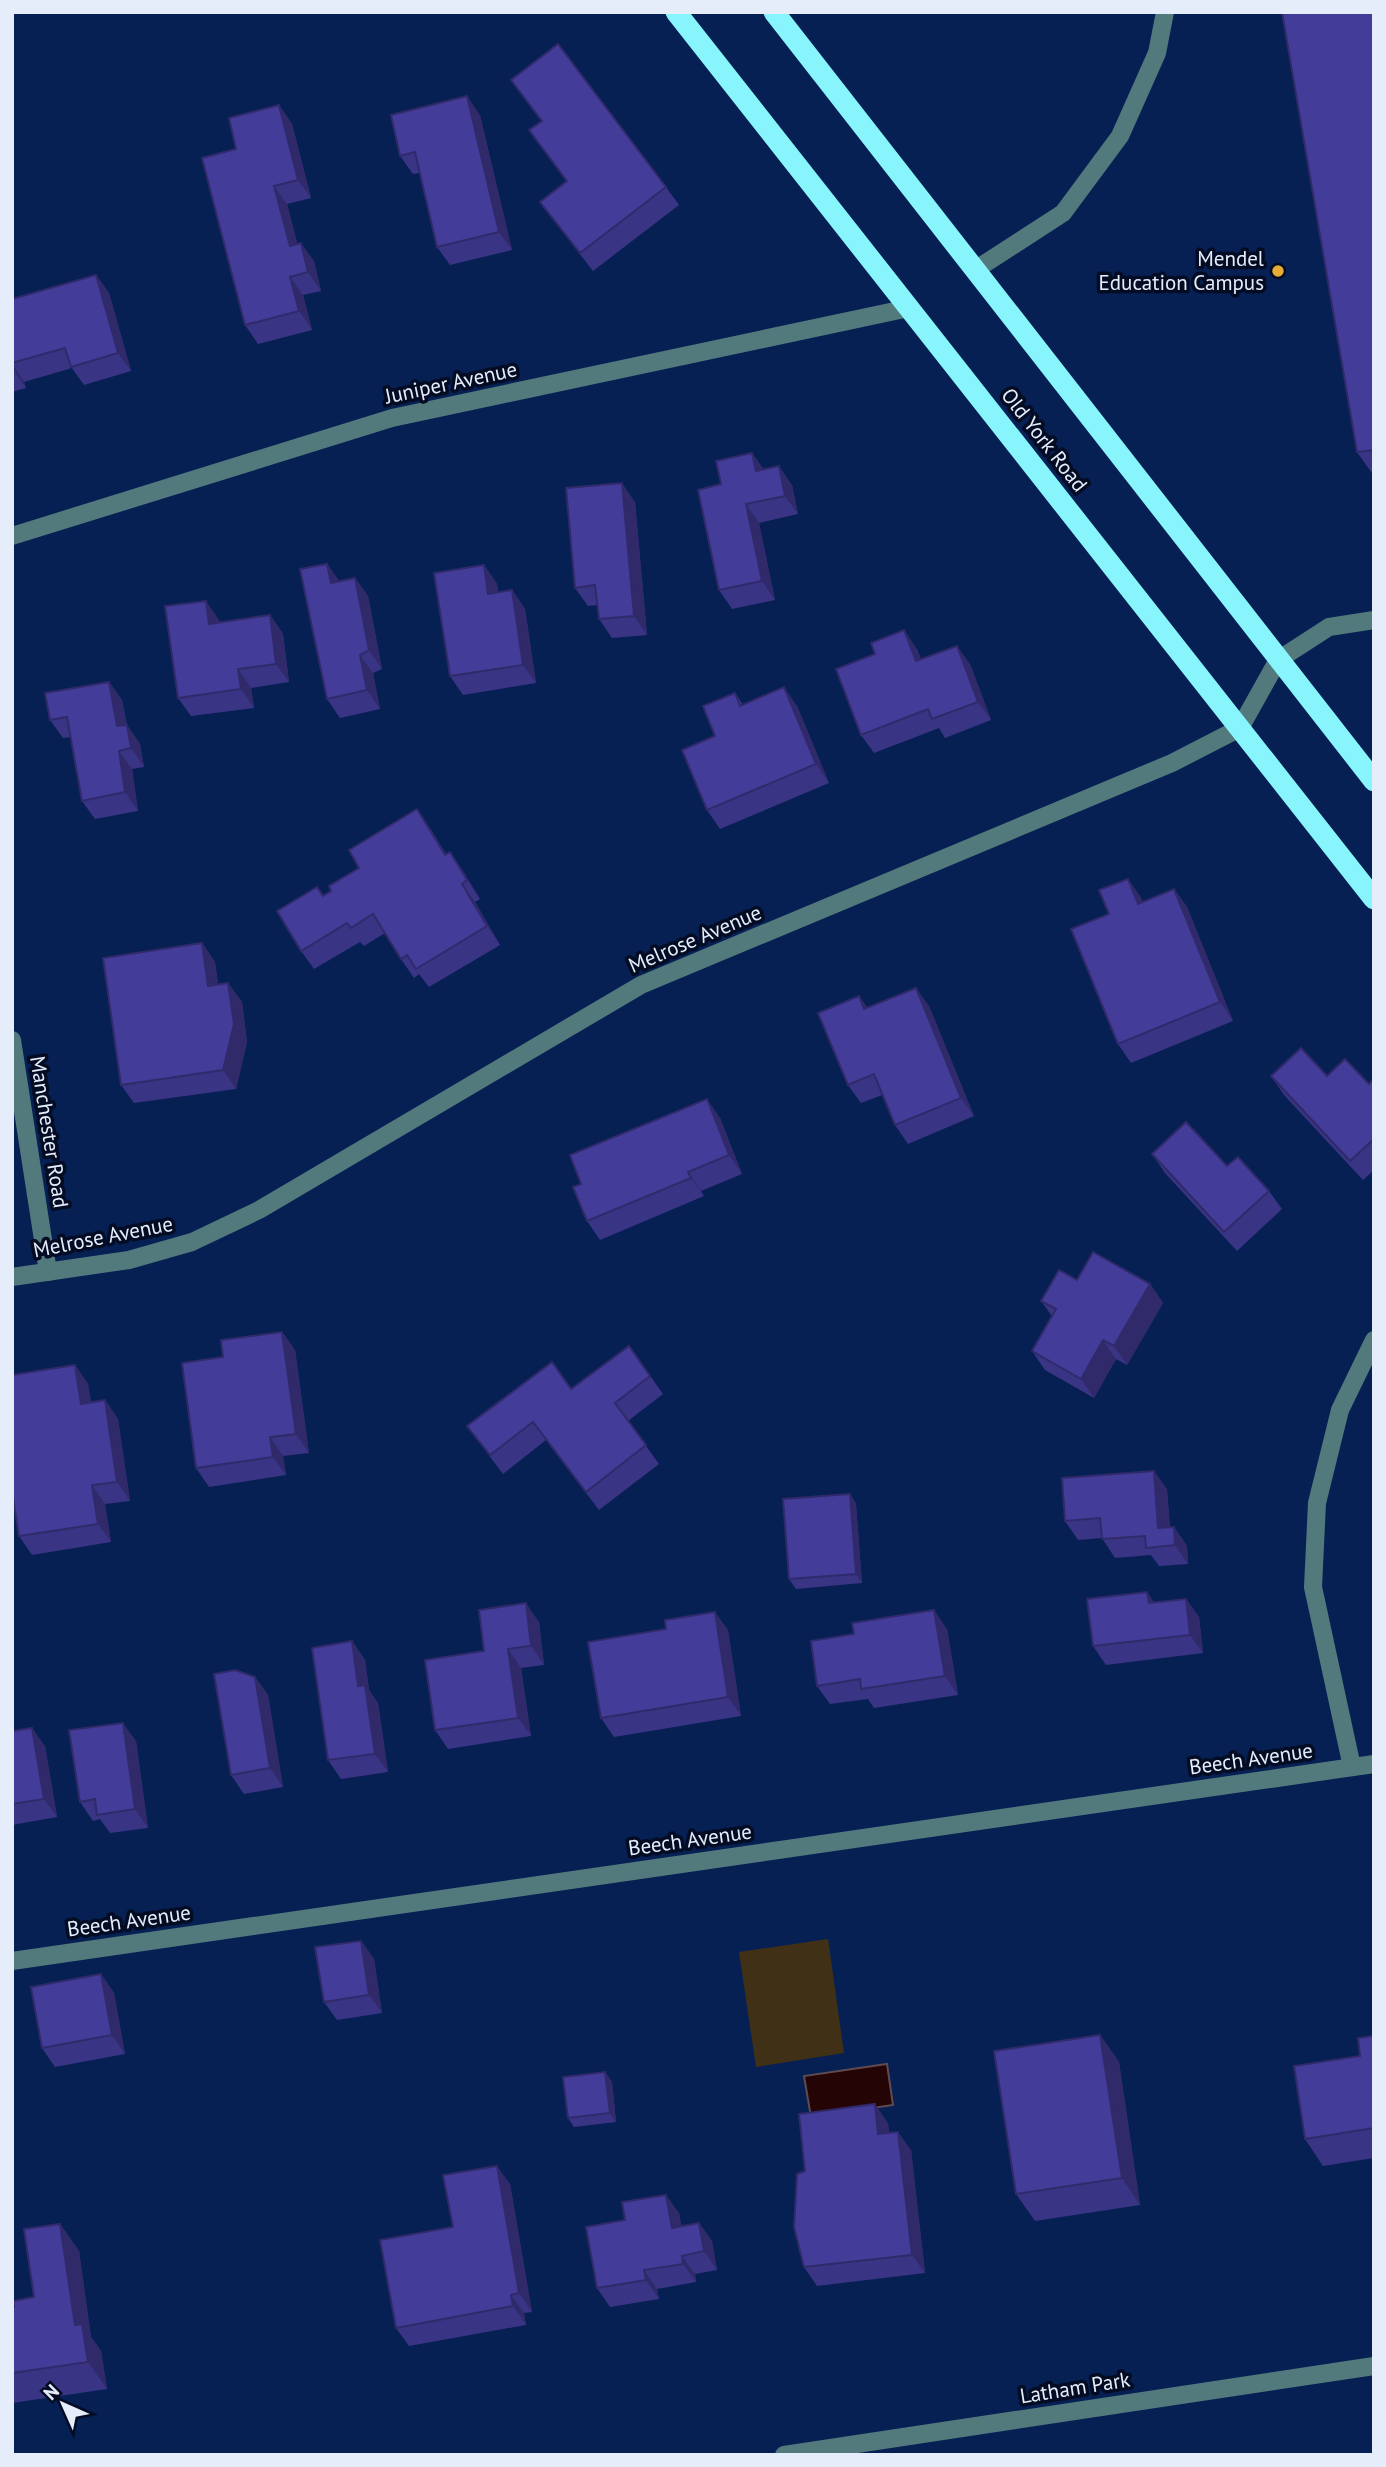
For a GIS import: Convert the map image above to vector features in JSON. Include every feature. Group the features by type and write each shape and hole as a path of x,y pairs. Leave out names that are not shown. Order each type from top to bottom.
{"highway":[{"name":"Old York Road","path":"676,12 1374,899"},
{"path":"774,12 1374,781"}],"street":[{"path":"975,271 1063,213 1120,136 1157,53 1165,12"},
{"name":"Juniper Avenue","path":"12,536 392,418 909,308"},
{"path":"1240,728 1278,660 1329,627 1374,620"},
{"name":"Melrose Avenue","path":"12,1277 129,1260 192,1242 259,1210 640,985 1159,768 1240,728"},
{"name":"Manchester Road","path":"12,1040 48,1272"},
{"path":"1352,1767 1313,1587 1317,1503 1340,1410 1374,1340"},
{"name":"Beech Avenue","path":"12,1961 1374,1764"},
{"name":"Latham Park","path":"783,2455 862,2449 1374,2366"}],"shaded area":[{"path":"828,1939 844,2053 756,2067 739,1952"},
{"path":"887,2064 893,2105 811,2117 804,2076"}],"building":[{"path":"1282,12 1374,12 1374,450 1357,452"},
{"path":"558,44 666,187 580,253 540,202 567,181 529,130 542,121 511,80"},
{"path":"467,96 499,232 437,247 415,152 400,156 391,115"},
{"path":"279,105 298,180 274,186 290,246 301,243 308,272 290,277 299,311 245,325 202,158 236,149 229,118"},
{"path":"96,275 118,353 71,367 65,348 12,363 12,299"},
{"path":"752,453 756,471 779,466 785,496 746,504 762,581 719,590 698,490 721,484 716,461"},
{"path":"622,483 634,616 599,619 595,585 575,588 566,488"},
{"path":"327,564 331,583 355,578 369,650 360,655 367,690 327,699 300,569"},
{"path":"484,565 488,594 512,590 523,665 450,676 434,573"},
{"path":"206,601 209,624 270,615 276,664 238,669 241,689 178,698 165,606"},
{"path":"904,630 916,661 957,646 978,702 932,719 928,709 861,735 836,669 875,654 871,643"},
{"path":"109,682 117,726 127,725 131,748 119,751 125,792 82,801 67,717 50,720 45,693"},
{"path":"784,687 816,764 707,810 682,750 715,736 703,706 735,693 740,706"},
{"path":"417,809 445,855 450,852 467,880 462,884 487,926 416,969 407,955 401,959 373,914 351,928 347,923 301,951 277,911 317,887 323,896 331,891 329,886 359,868 349,850"},
{"path":"1128,879 1138,904 1174,889 1220,1002 1118,1044 1071,929 1109,914 1099,890"},
{"path":"202,943 208,986 228,983 234,1024 223,1070 121,1085 103,958"},
{"path":"916,988 961,1098 895,1125 874,1074 848,1085 818,1013 859,996 864,1009"},
{"path":"1301,1048 1327,1076 1345,1059 1369,1084 1374,1079 1374,1139 1350,1161 1271,1076"},
{"path":"707,1099 729,1155 688,1172 691,1178 587,1221 573,1187 581,1184 570,1155"},
{"path":"1186,1122 1227,1166 1238,1157 1269,1191 1224,1232 1152,1154"},
{"path":"1093,1252 1150,1284 1114,1346 1103,1340 1081,1379 1032,1351 1056,1309 1041,1301 1059,1270 1077,1280"},
{"path":"282,1332 296,1434 270,1437 273,1457 196,1468 182,1363 223,1357 221,1340"},
{"path":"629,1346 650,1376 615,1403 646,1445 586,1492 533,1422 490,1455 467,1426 552,1362 571,1389"},
{"path":"75,1365 81,1404 105,1400 117,1482 92,1485 98,1524 19,1536 12,1491 12,1375"},
{"path":"1154,1471 1158,1528 1174,1527 1175,1545 1146,1548 1145,1536 1102,1539 1100,1518 1065,1521 1062,1478"},
{"path":"850,1494 856,1574 789,1579 783,1499"},
{"path":"1147,1592 1149,1603 1186,1599 1190,1635 1093,1646 1087,1599"},
{"path":"526,1603 531,1646 508,1649 518,1718 435,1730 425,1660 484,1651 479,1610"},
{"path":"934,1610 945,1676 861,1689 860,1679 817,1686 811,1641 854,1634 852,1623"},
{"path":"715,1612 728,1697 601,1718 588,1642 666,1629 665,1620"},
{"path":"352,1641 358,1686 365,1685 375,1754 328,1760 312,1648"},
{"path":"235,1670 255,1677 270,1768 231,1775 214,1674"},
{"path":"123,1723 135,1809 97,1815 95,1799 80,1802 69,1730"},
{"path":"32,1728 44,1799 12,1804 12,1731"},
{"path":"361,1941 369,1995 324,2002 315,1947"},
{"path":"101,1974 112,2035 42,2048 31,1987"},
{"path":"1100,2035 1122,2178 1016,2194 994,2051"},
{"path":"1374,2036 1374,2128 1305,2139 1294,2066 1360,2056 1358,2038"},
{"path":"605,2072 610,2113 568,2118 563,2077"},
{"path":"875,2104 878,2134 898,2132 912,2255 804,2267 794,2227 797,2174 805,2171 799,2114"},
{"path":"497,2166 519,2293 511,2295 513,2306 396,2328 380,2240 453,2227 443,2175"},
{"path":"666,2195 672,2228 699,2223 704,2251 682,2256 683,2264 644,2270 646,2280 597,2288 586,2227 625,2220 622,2202"},
{"path":"60,2224 75,2325 82,2324 88,2362 12,2373 13,2301 34,2297 24,2229"}],"place":[{"name":"Mendel Education Campus","path":"1278,271"}]}
